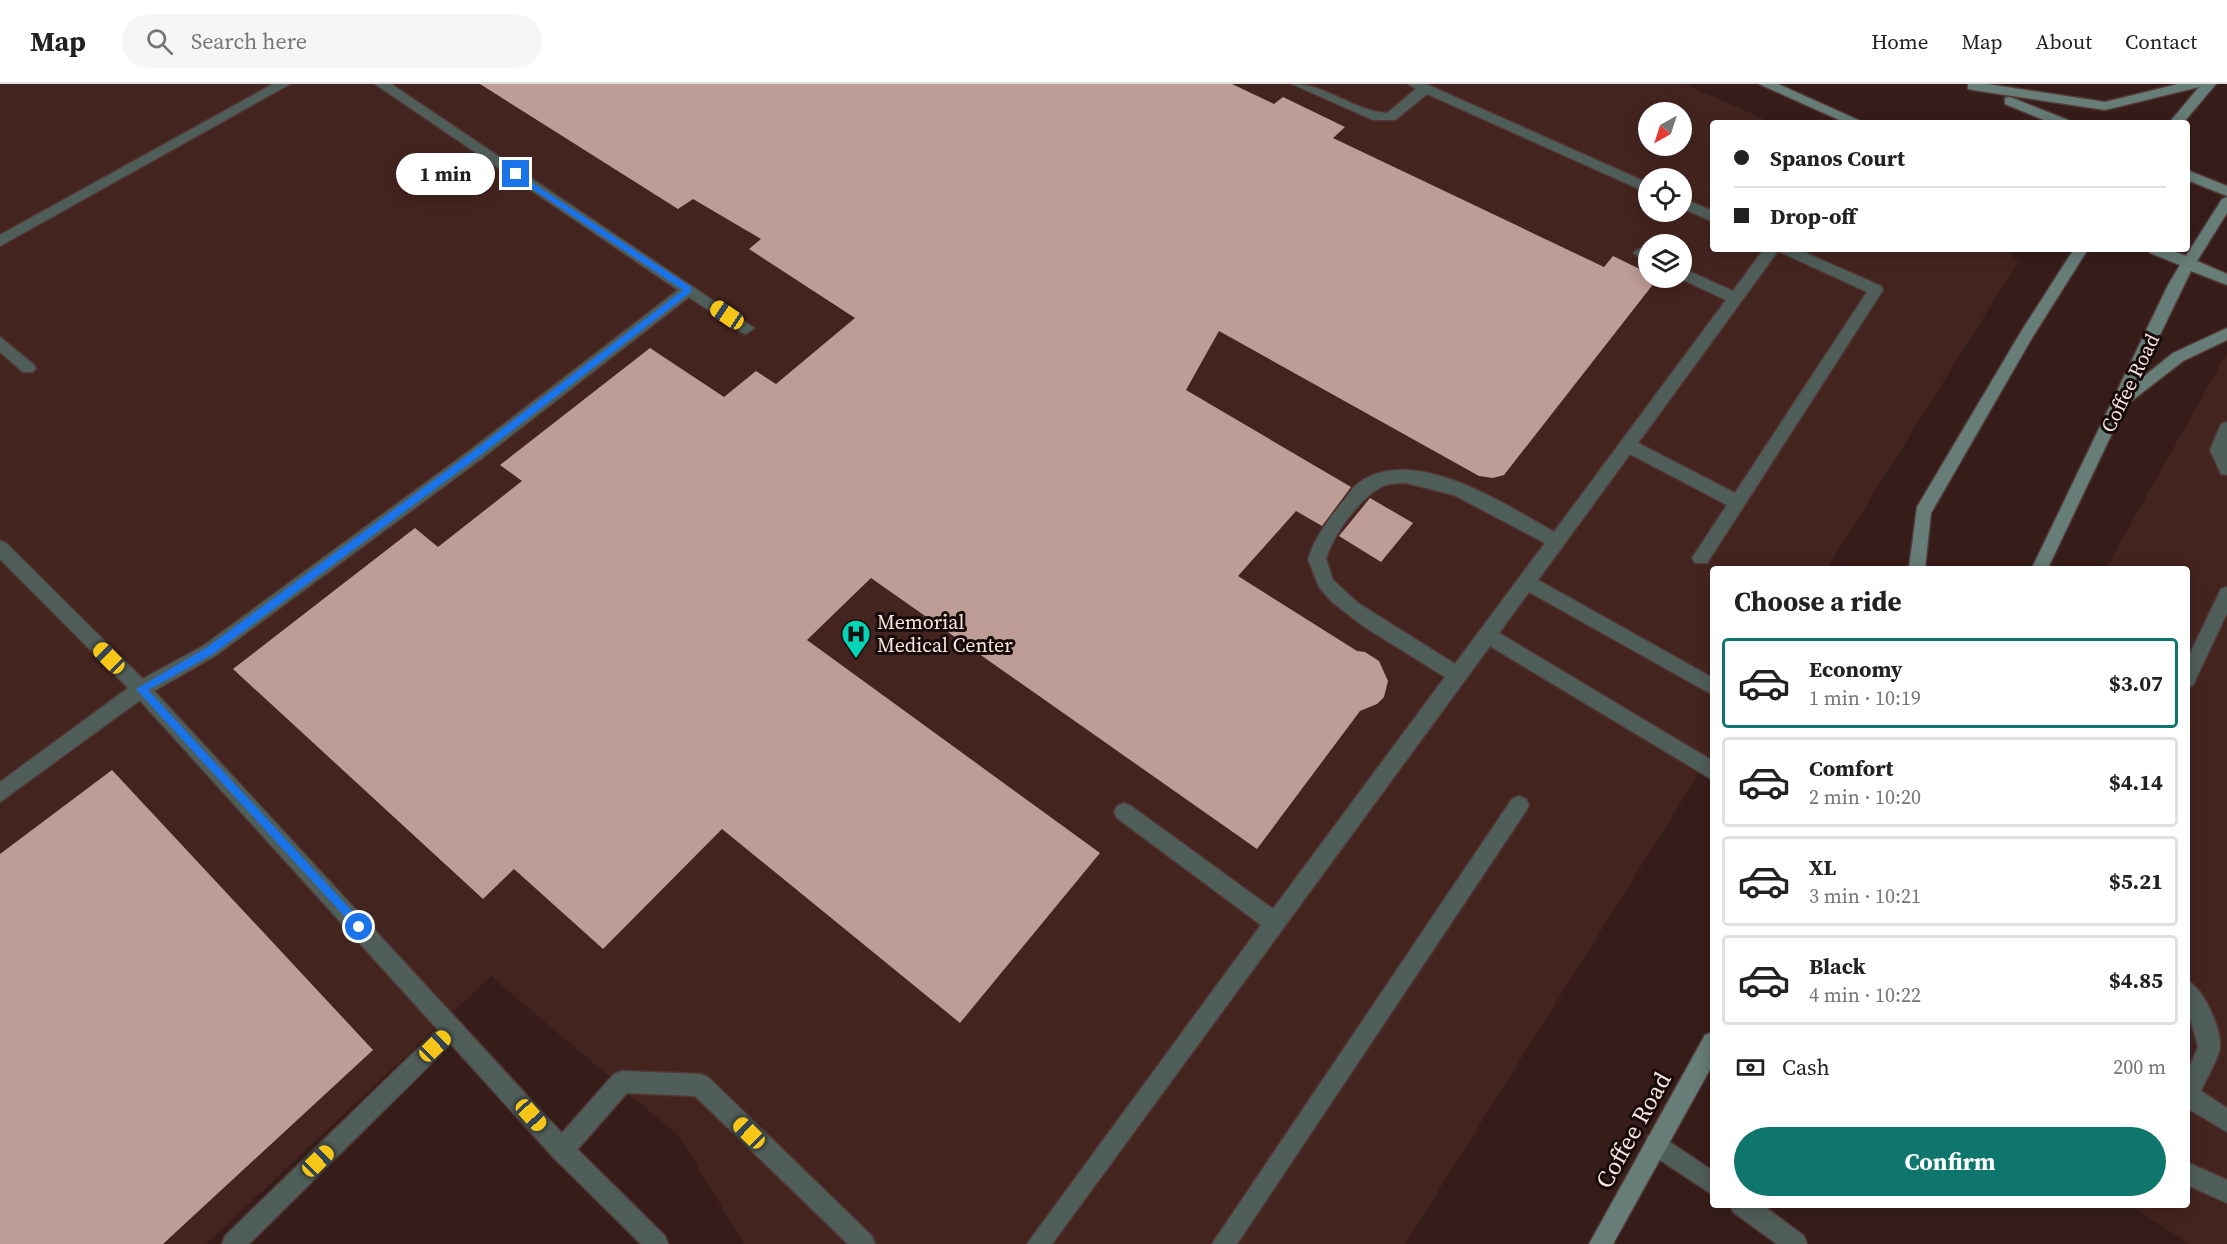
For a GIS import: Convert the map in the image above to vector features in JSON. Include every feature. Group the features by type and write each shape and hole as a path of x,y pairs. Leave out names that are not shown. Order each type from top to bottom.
{"main road":[{"path":"1766,84 1851,120"},
{"path":"1970,85 2105,106 2195,84"},
{"path":"2179,120 2209,84"},
{"path":"1970,85 2056,120"},
{"path":"2190,175 2227,191"},
{"name":"Coffee Road","path":"2041,566 2175,285 2227,202"},
{"path":"1917,566 1923,512 2027,334 2079,252"},
{"path":"2162,252 2227,280"},
{"path":"2119,405 2178,357 2227,334"},
{"name":"Coffee Road","path":"1600,1244 1710,1048"}],"street":[{"path":"0,241 282,84"},
{"path":"382,84 746,328"},
{"path":"1299,84 1373,116 1390,117 1420,86 1638,184"},
{"path":"1692,208 1710,216"},
{"path":"1038,1244 1770,252"},
{"path":"1701,558 1876,290 1792,252"},
{"path":"1692,278 1735,298"},
{"path":"0,794 141,689 209,651 475,455 688,290"},
{"path":"0,343 28,368"},
{"path":"2227,428 2218,450 2227,468"},
{"path":"1627,445 1737,502"},
{"path":"1457,675 1367,618 1326,584 1317,559 1326,536 1363,490 1392,476 1412,476 1451,486 1556,541"},
{"path":"0,548 141,689 562,1149 657,1244"},
{"path":"1526,582 1710,685"},
{"path":"2190,673 2227,594"},
{"path":"1487,635 1710,769"},
{"path":"1223,1244 1519,805"},
{"path":"1124,813 1275,922"},
{"path":"2190,995 2198,1004 2209,1047 2190,1091"},
{"path":"233,1244 452,1029"},
{"path":"562,1149 622,1082 700,1085 864,1244"},
{"path":"2190,1097 2227,1121"},
{"path":"1656,1144 1710,1182"},
{"path":"2190,1174 2227,1192"},
{"path":"1747,1208 1796,1244"}],"shaded area":[{"name":"Memorial Medical Center","path":"0,84 1684,84 1766,120 1710,120 1710,252 2010,252 2018,262 1828,566 1710,566 1710,756 1405,1244 744,1244 680,1137 491,976 206,1244 0,1244"},
{"path":"2227,353 2227,1244 2190,1244 2135,1208 2190,1208 2190,566 2107,566"}],"building":[{"path":"480,84 1232,84 1274,104 1283,97 1345,127 1333,138 1604,267 1613,256 1638,268 1638,288 1650,288 1504,475 1493,478 1479,476 1219,331 1186,390 1351,487 1322,526 1296,511 1238,576 1357,651 1365,652 1379,661 1388,681 1384,697 1377,704 1360,711 1257,849 871,578 807,640 1100,853 960,1023 722,829 603,949 514,869 483,899 233,669 415,528 438,547 522,481 500,465 650,348 724,397 756,371 776,384 855,318 749,249 761,239 693,199 678,209"},
{"path":"1370,498 1413,523 1381,562 1339,536"},
{"path":"112,770 373,1050 163,1244 0,1244 0,854"}],"place":[{"name":"Memorial Medical Center","path":"856,660"}],"route":[{"path":"359,927 141,689 209,651 475,455 688,290 516,174"}]}
